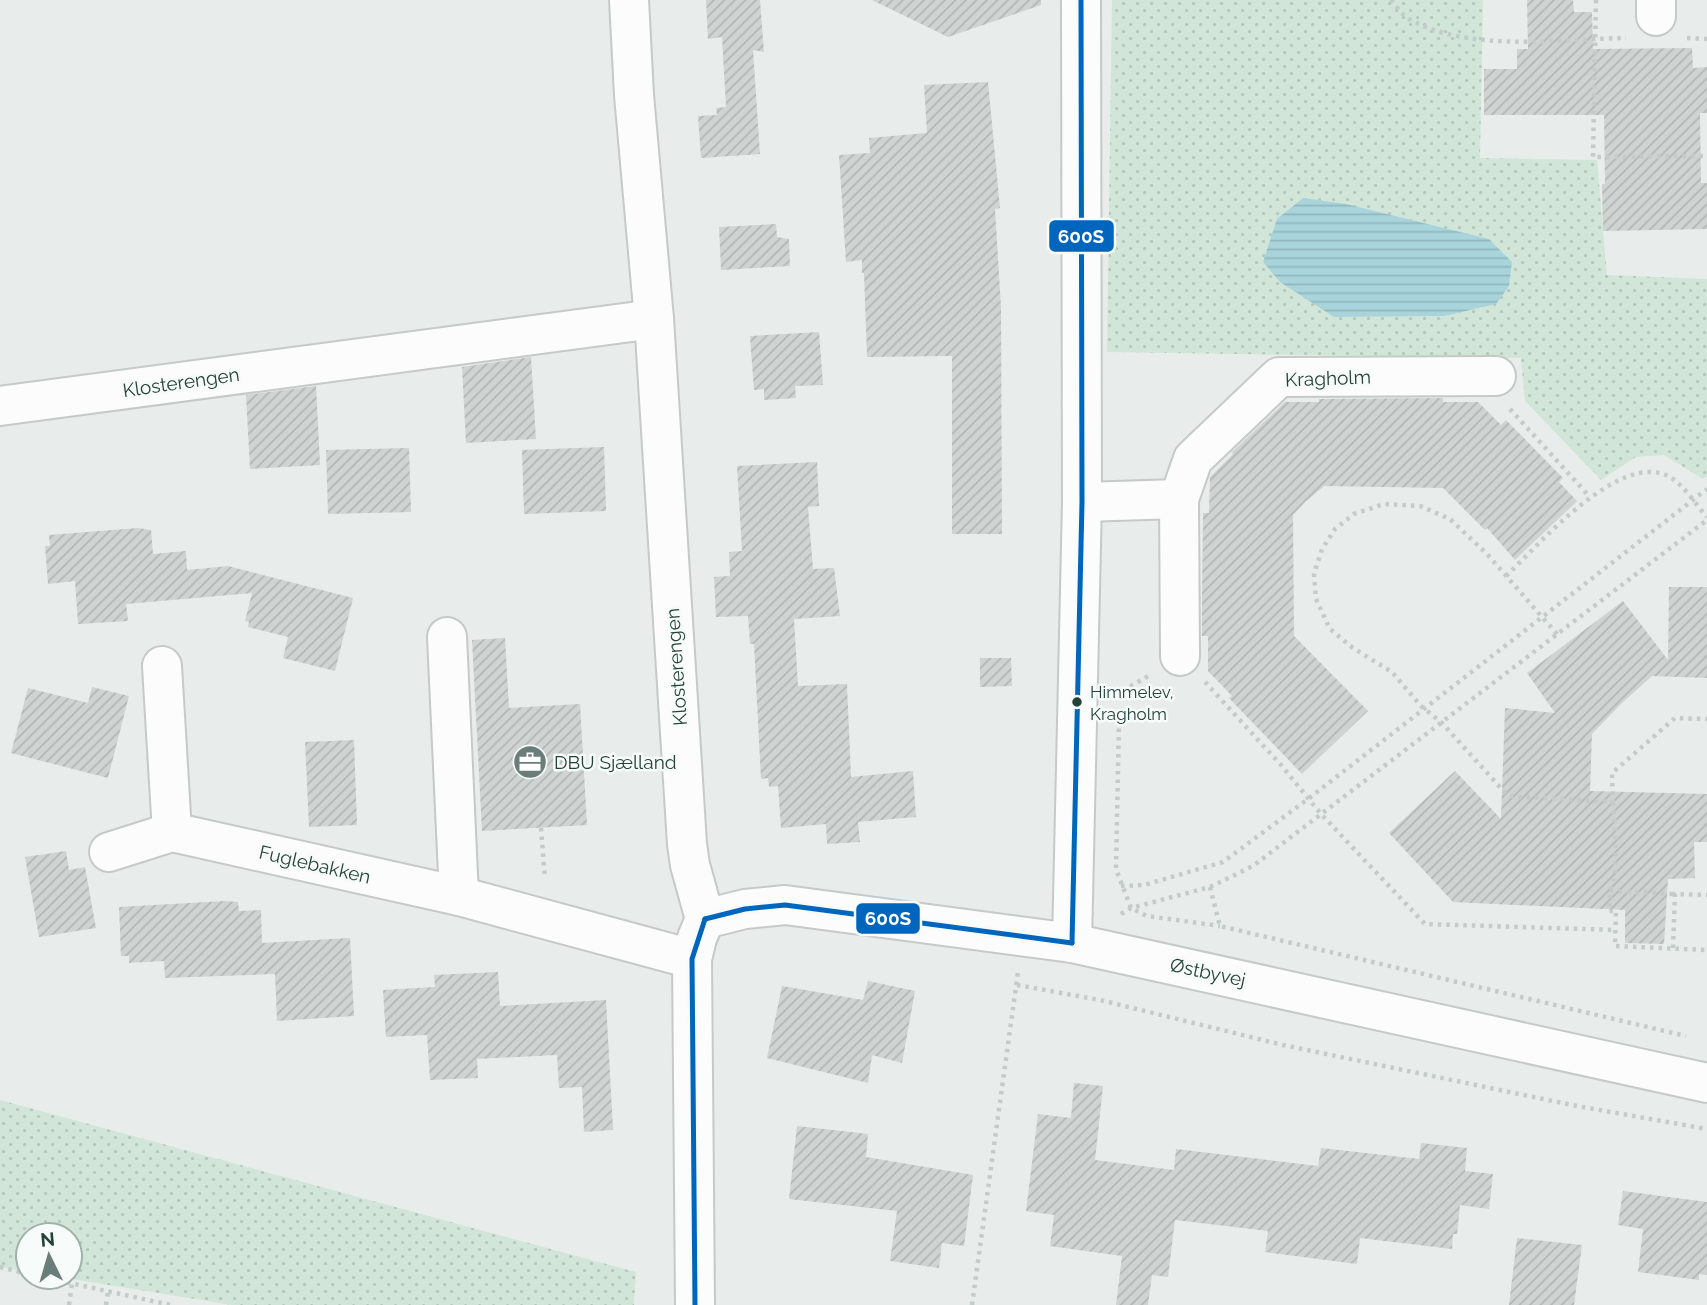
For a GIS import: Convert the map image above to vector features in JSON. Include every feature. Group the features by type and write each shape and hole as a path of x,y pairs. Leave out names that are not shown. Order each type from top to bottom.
{"street":[{"name":"Klosterengen","path":"629,0 654,318 687,844 705,919"},
{"path":"1072,943 1082,502 1081,0"},
{"name":"Klosterengen","path":"0,406 654,318"},
{"name":"Kragholm","path":"1180,656 1179,499 1193,459 1279,377 1488,376"},
{"path":"1082,502 1179,499"},
{"path":"447,637 459,896"},
{"path":"162,666 172,832"},
{"name":"Fuglebakken","path":"108,852 172,832 459,896 692,959"},
{"name":"Østbyvej","path":"705,919 745,909 785,905 1072,943 1707,1083"},
{"path":"695,1305 692,959 705,919"}],"path":[{"path":"1391,0 1407,18 1450,36 1495,41 1596,38 1657,23 1707,38"},
{"path":"1597,0 1593,157 1707,156"},
{"path":"1488,376 1589,496"},
{"path":"1072,943 1131,908 1210,887 1253,866 1706,521 1692,500 1669,477 1654,473 1631,475 1589,496 1506,576"},
{"path":"1121,887 1144,885 1223,862 1707,489"},
{"path":"1556,634 1506,576 1450,519 1420,506 1384,504 1354,514 1335,529 1322,549 1314,574 1316,599 1330,629 1361,654 1392,672 1508,796 1613,802"},
{"path":"1119,705 1119,693 1180,656 1281,765 1321,814 1425,924 1615,930"},
{"path":"1119,718 1116,869 1131,908 1147,916 1220,926 1693,1038"},
{"path":"1707,719 1675,718 1612,773 1616,835 1615,876 1610,891 1609,911 1616,911 1615,946 1707,950"},
{"path":"541,828 547,920"},
{"path":"1210,887 1220,926"},
{"path":"1610,891 1707,894"},
{"path":"1673,948 1675,894"},
{"path":"972,1305 1023,937"},
{"path":"1017,985 1100,1000 1283,1045 1577,1106 1707,1129"},
{"path":"84,1287 171,1305"},
{"path":"106,1305 108,1292"}],"green space":[{"path":"1112,0 1483,0 1480,158 1597,160 1607,275 1707,279 1707,476 1703,479 1664,455 1636,457 1601,480 1525,401 1521,358 1107,352"},
{"path":"0,1100 636,1272 634,1305 232,1305 84,1281 84,1221 14,1221 14,1270 0,1267"}],"water":[{"path":"1303,198 1346,204 1489,239 1512,262 1509,286 1496,304 1444,316 1334,317 1280,282 1263,262 1277,219"}],"building":[{"path":"706,0 760,0 764,52 753,50 760,154 701,158 698,116 717,115 716,108 726,107 722,37 708,39"},
{"path":"872,0 1041,0 1041,5 948,37"},
{"path":"1527,0 1573,0 1574,12 1592,12 1593,49 1692,48 1693,68 1707,67 1707,113 1700,113 1701,183 1707,183 1707,229 1603,231 1604,115 1484,115 1484,69 1517,69 1517,49 1528,49"},
{"path":"988,82 1000,208 995,209 1001,307 1002,534 952,534 952,356 867,357 864,273 862,260 846,262 839,155 870,153 869,138 927,133 924,85"},
{"path":"776,224 777,237 789,239 790,266 721,270 719,227"},
{"path":"819,332 823,385 795,386 796,398 764,400 764,389 754,390 750,336"},
{"path":"531,357 536,439 466,443 462,367"},
{"path":"316,386 320,465 250,469 246,395"},
{"path":"1443,398 1443,402 1478,402 1501,425 1506,420 1563,478 1559,482 1577,501 1515,560 1487,528 1485,530 1443,488 1324,486 1305,502 1293,515 1294,636 1368,711 1302,774 1229,698 1232,696 1208,671 1208,636 1202,636 1202,600 1203,513 1209,513 1210,477 1232,452 1285,402 1319,402 1319,399"},
{"path":"604,447 606,511 524,514 522,450"},
{"path":"409,448 411,512 328,514 326,450"},
{"path":"817,462 819,506 808,507 813,569 834,568 840,616 794,619 798,686 847,684 851,777 913,771 916,817 858,822 860,842 827,844 826,824 781,828 778,786 769,787 768,778 761,779 754,644 750,644 748,616 716,617 714,577 730,576 729,552 742,551 737,466"},
{"path":"138,528 151,530 153,554 186,551 187,570 228,566 353,598 335,671 283,658 288,637 248,627 249,622 245,621 252,593 126,604 128,621 78,624 75,581 48,584 45,546 50,546 49,535"},
{"path":"1669,587 1707,587 1707,678 1652,676 1622,703 1592,734 1590,791 1707,794 1707,842 1694,842 1695,878 1668,879 1664,944 1625,943 1625,910 1453,902 1389,833 1455,771 1501,819 1505,708 1555,713 1527,673 1623,601 1668,660"},
{"path":"505,638 509,708 580,704 587,825 482,831 472,640"},
{"path":"980,658 1011,658 1012,686 980,687"},
{"path":"92,687 129,696 108,778 11,753 28,688 88,703"},
{"path":"354,740 357,825 309,827 305,742"},
{"path":"66,851 69,870 85,867 96,928 39,937 25,857"},
{"path":"238,902 239,911 261,910 262,943 350,938 354,1016 277,1021 275,974 165,978 164,961 129,963 129,956 121,956 119,907"},
{"path":"498,972 500,1006 606,1000 613,1130 584,1132 582,1087 559,1088 557,1055 477,1059 478,1078 430,1080 427,1035 386,1037 383,990 435,987 434,975"},
{"path":"868,981 915,991 902,1063 872,1055 868,1083 767,1058 782,986 863,1000"},
{"path":"1074,1083 1103,1086 1095,1160 1174,1170 1176,1149 1318,1166 1321,1148 1419,1159 1421,1143 1467,1148 1465,1171 1493,1174 1489,1209 1460,1205 1457,1234 1453,1234 1452,1249 1360,1238 1357,1264 1265,1252 1268,1231 1175,1220 1168,1277 1152,1275 1148,1305 1116,1305 1122,1256 1050,1246 1054,1215 1026,1211 1038,1114 1071,1118"},
{"path":"797,1126 868,1134 866,1157 973,1175 964,1246 942,1243 939,1268 890,1261 897,1211 789,1199"},
{"path":"1623,1191 1707,1202 1707,1275 1699,1274 1699,1280 1638,1272 1643,1229 1618,1225"},
{"path":"1517,1238 1582,1245 1574,1305 1509,1305"}],"transit line":[{"name":"600S","path":"1072,943 1082,502 1081,0"},
{"name":"600S","path":"705,919 745,909 785,905 1072,943"},
{"name":"600S","path":"695,1305 692,959 705,919"}],"place":[{"name":"Himmelev, Kragholm","path":"1077,702"},
{"name":"DBU Sjælland","path":"530,762"}]}
